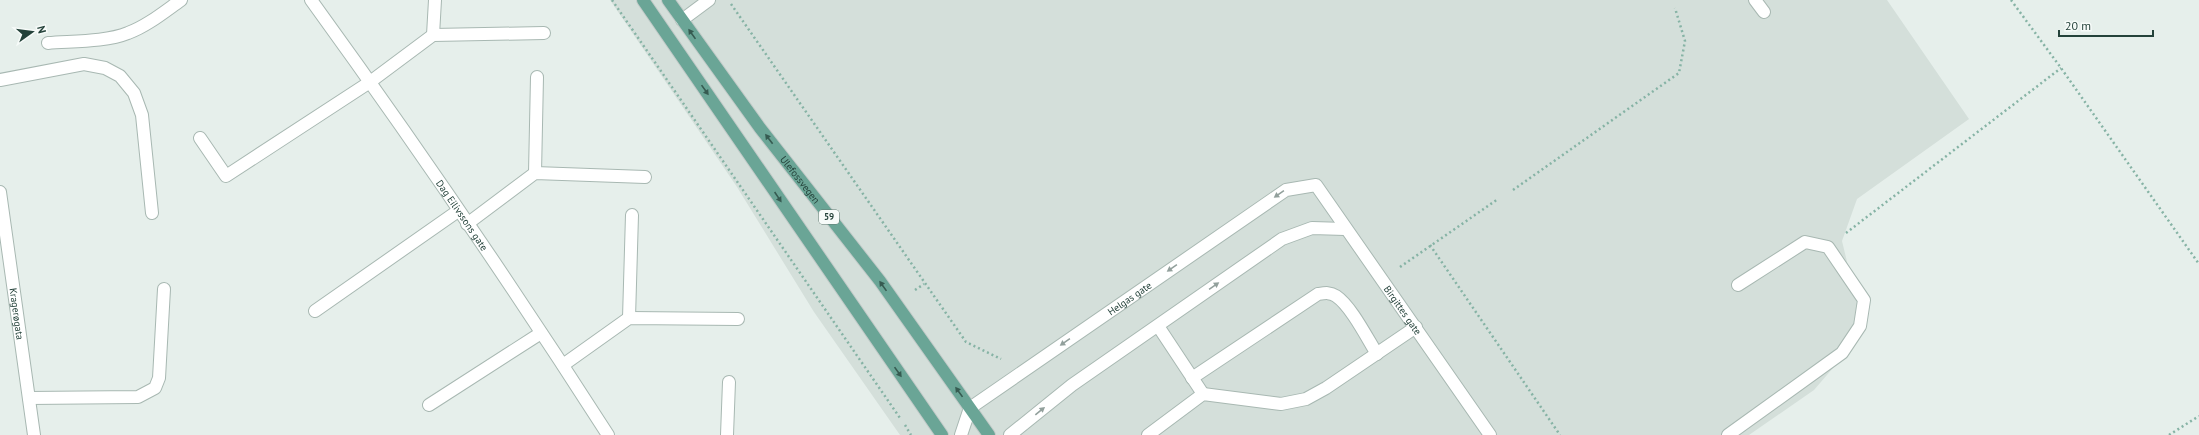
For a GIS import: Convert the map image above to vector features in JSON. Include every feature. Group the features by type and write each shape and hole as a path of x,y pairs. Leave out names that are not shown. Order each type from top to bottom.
{"main road":[{"path":"643,0 942,435"},
{"name":"Ulefossvegen","path":"668,0 800,182 880,281 989,435"}],"street":[{"path":"48,43 114,37 127,34 144,25 180,0"},
{"name":"Dag Eilivssons gate","path":"310,0 370,82 563,365 608,435"},
{"path":"433,34 435,0"},
{"path":"682,20 709,0"},
{"path":"1754,0 1764,12"},
{"path":"200,138 226,176 370,82 433,34 544,33"},
{"path":"0,80 84,64 105,68 120,76 134,93 142,115 152,213"},
{"path":"535,173 537,77"},
{"path":"467,224 535,173 645,177"},
{"name":"Helgas gate","path":"970,408 1286,190 1316,185"},
{"name":"Birgittes gate","path":"1316,185 1345,229 1416,327 1490,435"},
{"name":"Kragerøgata","path":"0,192 34,435"},
{"path":"315,311 458,211"},
{"path":"629,318 632,215"},
{"path":"1010,435 1072,385 1282,239 1312,228 1345,229"},
{"path":"1728,435 1842,353 1860,326 1864,300 1828,247 1805,242 1738,285"},
{"path":"29,398 138,397 155,388 159,378 164,290"},
{"path":"1192,378 1318,294 1328,293 1337,297 1346,307 1377,354"},
{"path":"563,365 629,318 738,319"},
{"path":"1158,326 1203,394"},
{"path":"1148,435 1203,394 1281,404 1306,399 1377,354 1416,327"},
{"path":"429,405 541,333"},
{"path":"727,435 729,382"},
{"path":"961,435 970,408"}],"path":[{"path":"612,0 912,435"},
{"path":"728,0 966,342 1005,362"},
{"path":"2011,0 2061,68 2199,264"},
{"path":"1513,190 1679,73 1685,41 1675,8"},
{"path":"1828,247 2061,68"},
{"path":"1382,279 1498,199"},
{"path":"1430,245 1560,435"},
{"path":"2169,435 2199,416"}],"shaded area":[{"path":"610,0 1887,0 1969,119 1857,199 1842,241 1864,332 1814,390 1749,435 900,435 814,312 737,187"}]}
